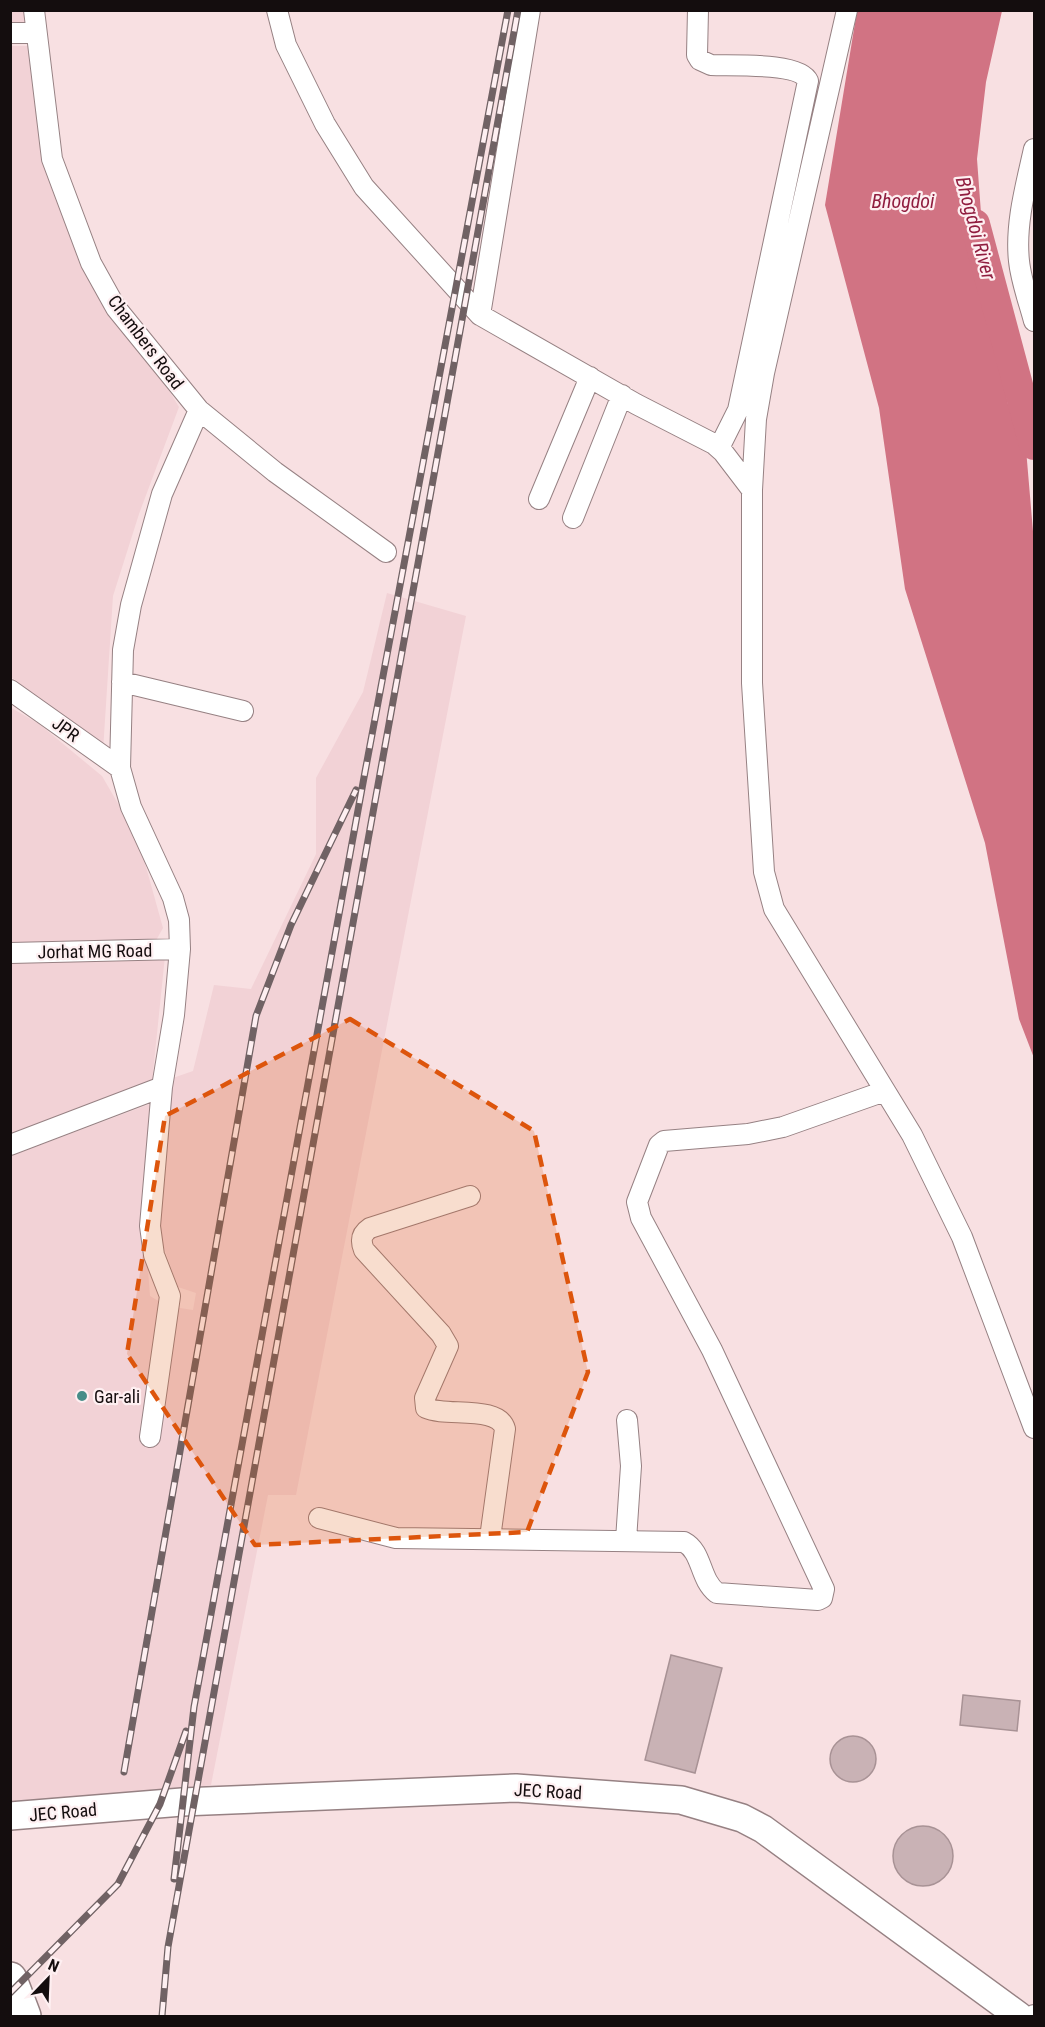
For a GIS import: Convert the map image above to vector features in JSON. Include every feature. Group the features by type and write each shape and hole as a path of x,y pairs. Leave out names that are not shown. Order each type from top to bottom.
{"highway":[{"path":"10,1979 24,2016"}],"street":[{"name":"Chambers Road","path":"34,10 52,159 92,263 116,308 199,410 275,472 386,552"},
{"path":"277,10 286,45 326,124 364,187 480,315 719,448 752,490"},
{"path":"480,315 530,10"},
{"path":"698,10 697,55 700,60 711,65 793,69 806,76 808,81 738,410 719,448"},
{"path":"847,10 758,397 752,490 752,683 767,890 774,909 912,1135 962,1237 1035,1428"},
{"path":"10,33 36,33"},
{"path":"1035,149 1024,190 1027,265 1035,321"},
{"path":"539,499 590,377"},
{"path":"573,518 622,395"},
{"path":"150,1437 170,1296 154,1255 151,1237 162,1087 174,1015 180,949 179,920 173,898 131,807 120,768 122,682 125,633 149,539 174,462 199,410"},
{"path":"122,682 243,711"},
{"name":"JPR","path":"10,690 120,768"},
{"name":"Jorhat MG Road","path":"10,953 180,949"},
{"path":"10,1145 162,1087"},
{"path":"319,1518 396,1538 676,1541 690,1545 695,1550 704,1579 717,1593 818,1600 822,1598 824,1589 755,1439 712,1350 641,1218 637,1202 659,1145 664,1141 748,1134 783,1127 885,1091"},
{"path":"470,1196 370,1228 364,1232 361,1243 364,1250 441,1334 448,1346 424,1398 426,1408 495,1416 504,1423 506,1429 490,1538"},
{"path":"626,1540 631,1473 627,1420"},
{"name":"JEC Road","path":"10,1816 182,1802 516,1788 681,1800 742,1818 763,1829 1019,2016"}],"highlighted area":[{"path":"350,1019 534,1131 588,1372 527,1532 255,1545 127,1354 165,1116"}],"shaded area":[{"path":"10,11 26,11 28,23 11,24"},
{"path":"10,46 30,46 60,208 82,266 156,369 179,407 139,514 113,596 103,751 11,677"},
{"path":"387,593 466,616 296,1495 268,1495 211,1785 157,1794 11,1806 11,1156 150,1104 144,1216 150,1296 167,1306 193,1310 196,1293 178,1287 155,1223 170,1079 193,1071 214,985 251,989 316,854 316,778 363,692"},
{"path":"10,707 39,724 102,776 138,838 163,928 154,944 11,945"},
{"path":"165,956 152,1082 11,1135 11,958"}],"water":[{"name":"Bhogdoi","path":"857,11 1002,11 986,82 977,159 984,254 995,345 1008,404 1026,449 1034,543 1034,1058 1019,1019 985,843 905,589 879,408 825,205"}],"building":[{"path":"671,1655 722,1668 695,1773 645,1760"},
{"path":"963,1695 1020,1701 1017,1731 960,1725"},
{"path":"853,1736 869,1743 876,1759 869,1775 853,1782 837,1775 830,1759 837,1743"},
{"path":"923,1826 944,1835 953,1856 944,1877 923,1886 902,1877 893,1856 902,1835"}],"waterway":[{"name":"Bhogdoi River","path":"975,224 1034,445"}],"railway":[{"path":"174,1879 194,1707 365,772 508,10"},
{"path":"162,2016 168,1947 518,10"},
{"path":"124,1772 256,1016 291,925 356,790"},
{"path":"10,1993 118,1884 160,1804 186,1731"}],"place":[{"name":"Gar-ali","path":"82,1396"}]}
